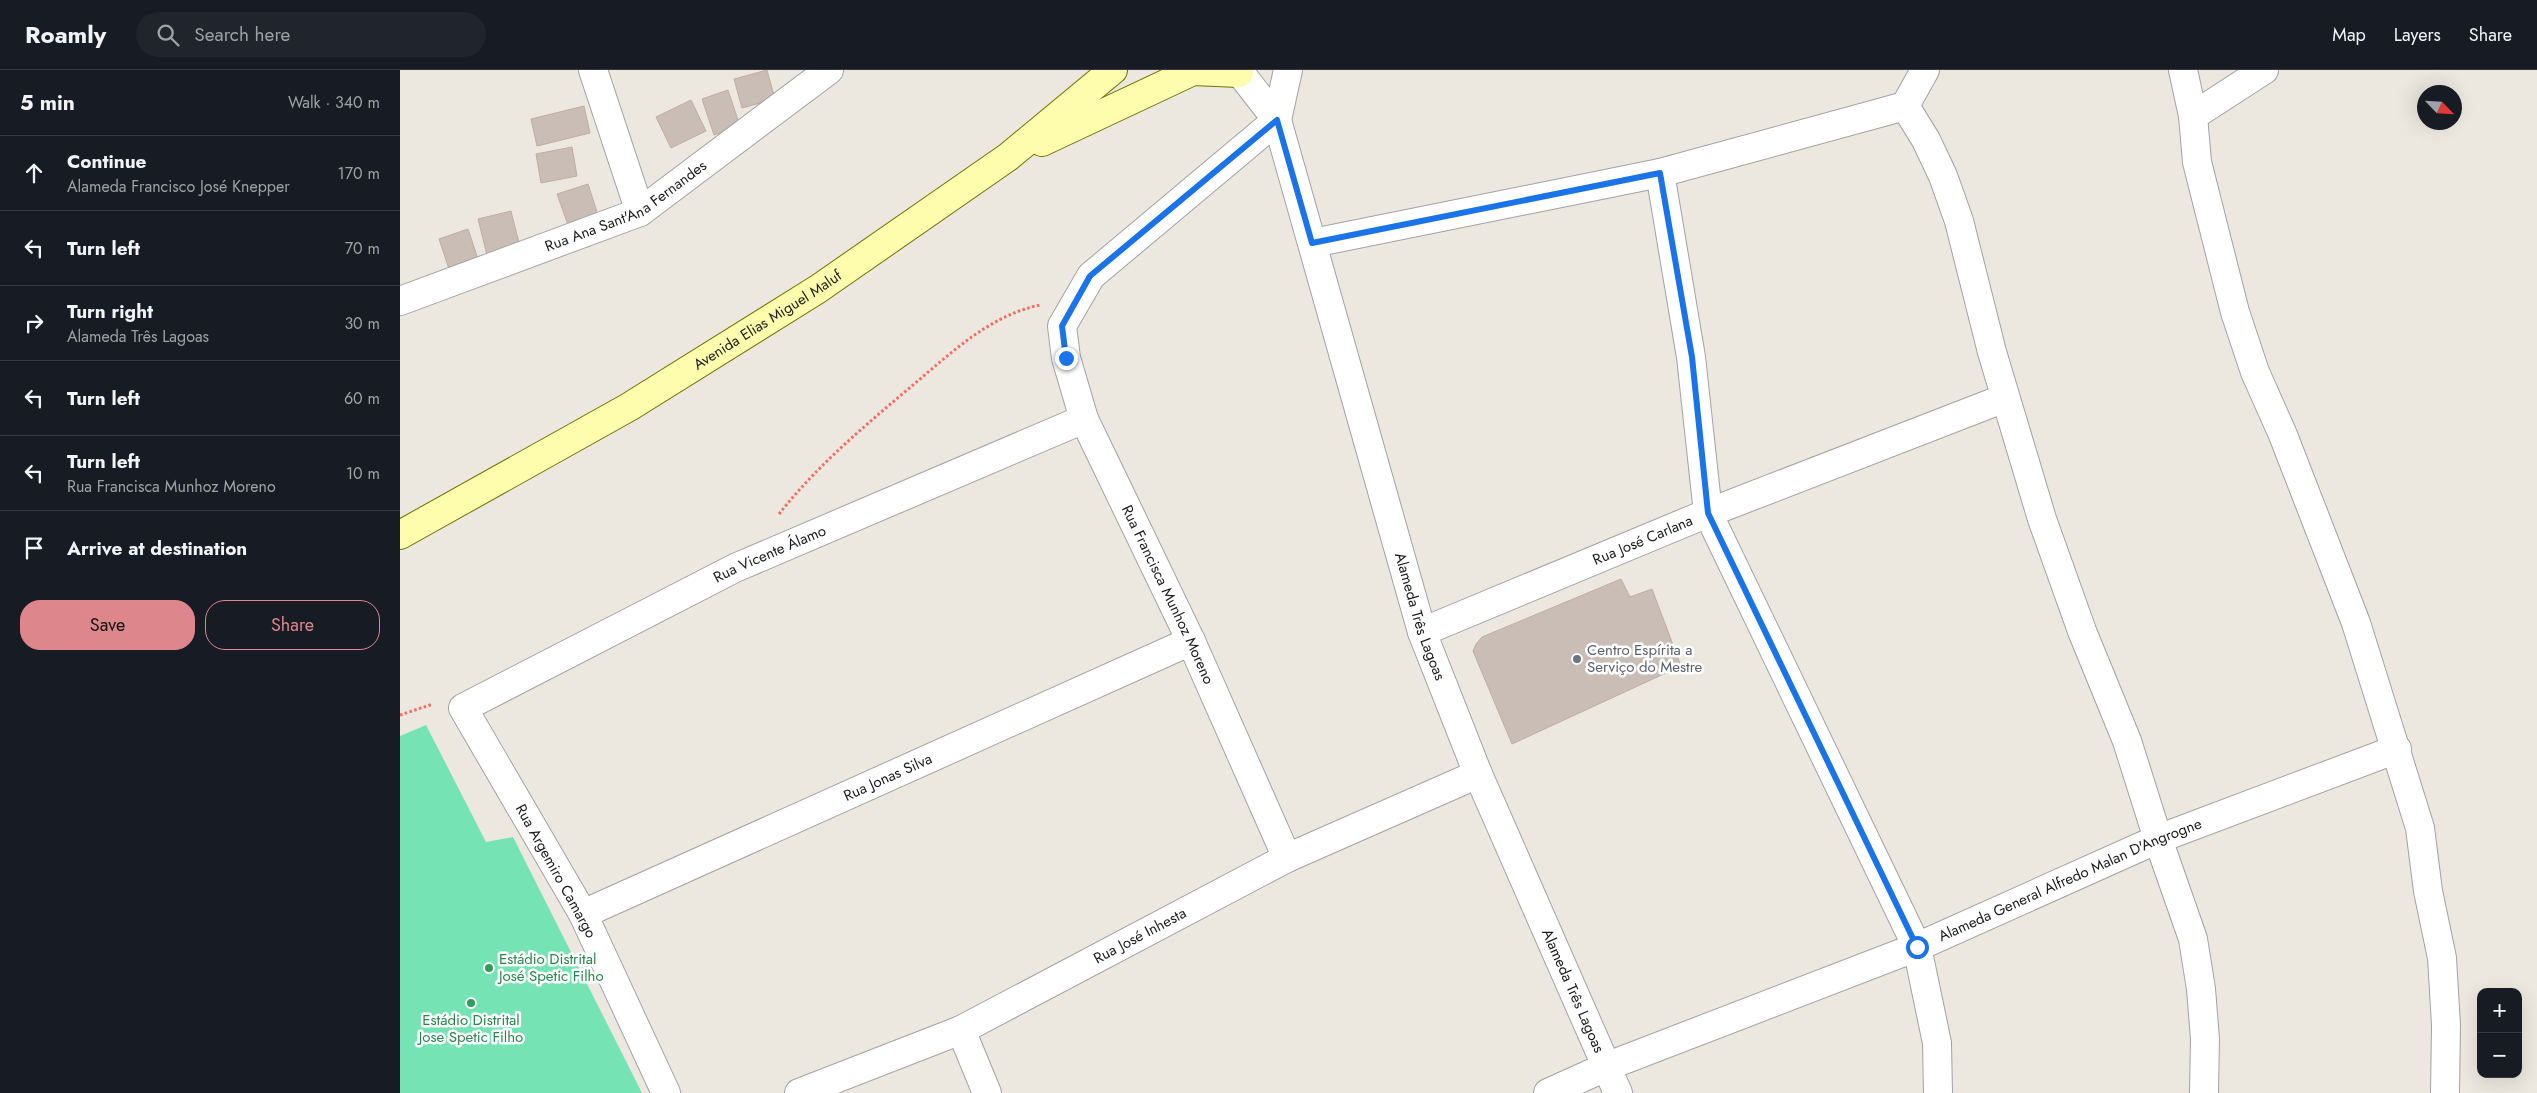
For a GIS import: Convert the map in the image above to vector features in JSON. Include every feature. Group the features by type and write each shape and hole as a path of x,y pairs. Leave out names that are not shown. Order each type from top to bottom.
{"main road":[{"path":"1008,157 1095,70"},
{"name":"Avenida Elias Miguel Maluf","path":"400,535 629,407 818,289 1008,157 1112,70"},
{"path":"1008,157 1193,71 1246,71"}],"street":[{"path":"593,70 640,212"},
{"name":"Rua Ana Sant'Ana Fernandes","path":"400,301 640,212 829,70"},
{"name":"Alameda Três Lagoas","path":"1277,120 1288,70"},
{"path":"1312,243 1660,173 1905,106 1925,70"},
{"path":"2183,70 2194,116 2197,162 2235,312 2255,372 2283,435 2356,622 2420,828 2428,891 2442,958 2446,1025 2445,1093"},
{"path":"2194,116 2264,70"},
{"name":"Alameda Três Lagoas","path":"1246,71 1277,120 1422,632 1478,774 1608,1066 1618,1093"},
{"path":"1905,106 1926,140 1943,176 1959,221 2005,398 2042,519 2082,631 2127,741 2158,839 2193,939 2201,989 2204,1039 2204,1093"},
{"path":"1077,297 1090,276 1277,120"},
{"path":"1660,173 1692,357 1708,513 1917,947 1937,1043 1938,1093"},
{"name":"Rua Francisca Munhoz Moreno","path":"1077,297 1062,326 1066,358 1084,419 1191,641 1287,858"},
{"name":"Rua José Carlana","path":"1422,632 1708,513 2005,398"},
{"name":"Rua Vicente Álamo","path":"463,708 735,568 1084,419"},
{"name":"Rua Jonas Silva","path":"583,914 1191,641"},
{"name":"Rua Argemiro Camargo","path":"463,708 583,914 666,1093"},
{"name":"Alameda General Alfredo Malan D'Angrogne","path":"1548,1093 1608,1066 1917,947 2158,839 2397,750"},
{"name":"Rua José Inhesta","path":"799,1093 961,1030 1287,858 1478,774"},
{"path":"961,1030 987,1093"}],"path":[{"path":"778,515 843,444 970,337 1021,309 1077,297"}],"green space":[{"name":"Estádio Distrital José Spetic Filho","path":"426,725 486,842 513,837 642,1093 400,1093 400,736"}],"building":[{"path":"767,70 775,99 742,108 734,79"},
{"path":"728,90 740,126 714,135 702,99"},
{"path":"691,100 706,131 671,148 656,117"},
{"path":"584,106 590,133 537,146 531,119"},
{"path":"572,147 577,176 541,183 536,154"},
{"path":"588,184 598,215 568,225 557,194"},
{"path":"511,211 521,251 488,259 478,219"},
{"path":"468,229 478,259 449,269 439,239"},
{"name":"Centro Espírita a Serviço do Mestre","path":"1621,579 1630,597 1652,589 1681,666 1512,744 1473,651 1476,644 1482,637"}],"place":[{"name":"Centro Espírita a Serviço do Mestre","path":"1577,659"},
{"name":"Estádio Distrital José Spetic Filho","path":"489,968"},
{"name":"Estádio Distrital Jose Spetic Filho","path":"471,1003"}],"route":[{"path":"1066,358 1062,326 1090,276 1195,191 1277,120 1312,243 1660,173 1692,357 1708,513 1917,947"}]}
